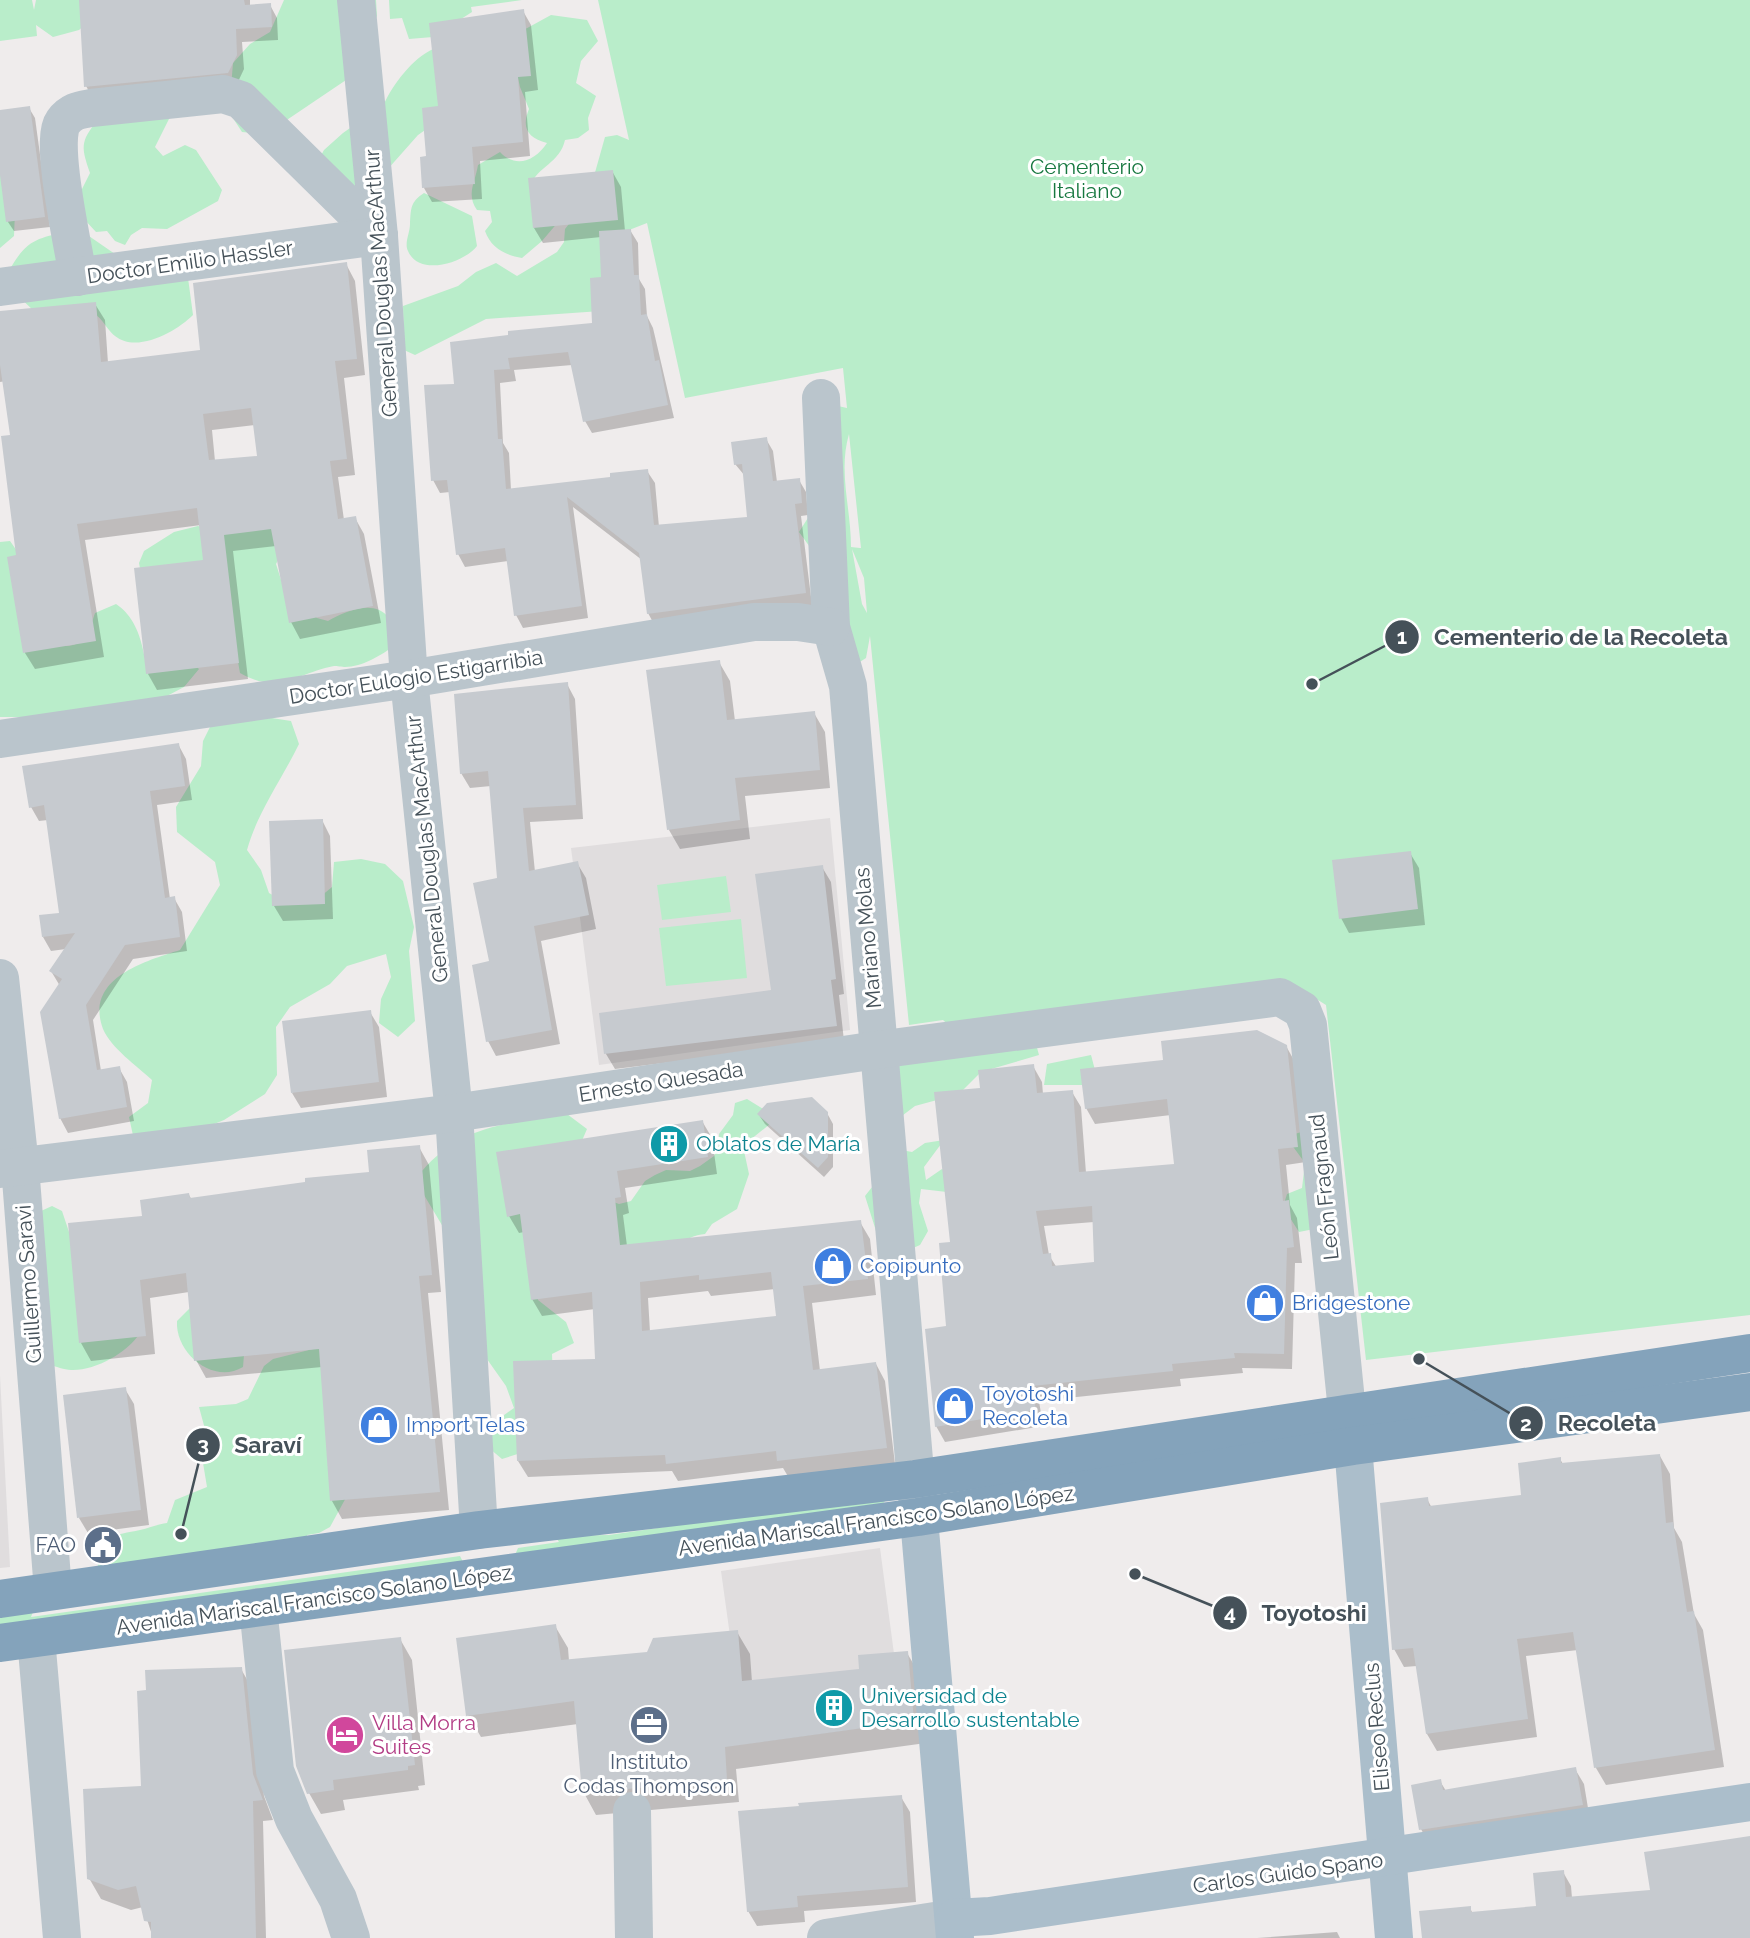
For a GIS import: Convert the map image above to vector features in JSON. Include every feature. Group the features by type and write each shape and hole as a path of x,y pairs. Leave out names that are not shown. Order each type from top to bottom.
{"highway":[{"name":"Avenida Mariscal Francisco Solano López","path":"18,1640 258,1607 917,1497 1350,1430 1750,1353"},
{"name":"Avenida Mariscal Francisco Solano López","path":"1350,1430 1750,1392"},
{"name":"Avenida Mariscal Francisco Solano López","path":"0,1599 479,1530 917,1497"}],"main road":[{"name":"Eliseo Reclus","path":"1350,1430 1394,1938"},
{"path":"917,1497 954,1928"},
{"name":"Carlos Guido Spano","path":"954,1928 990,1916 1750,1802"}],"street":[{"name":"General Douglas MacArthur","path":"356,0 379,236 409,679 454,1113 479,1530"},
{"path":"78,277 57,145 61,123 75,111 92,108 223,94 241,100 379,236"},
{"name":"Doctor Emilio Hassler","path":"0,287 379,236"},
{"name":"Mariano Molas","path":"821,398 831,627 848,686 917,1497"},
{"name":"Doctor Eulogio Estigarribia","path":"0,739 409,679 754,622 798,622 831,627"},
{"name":"Guillermo Saravi","path":"0,978 10,1167 53,1591"},
{"name":"Ernesto Quesada","path":"10,1167 454,1113 877,1050 1280,997 1302,1010 1308,1025"},
{"name":"León Fragnaud","path":"1308,1025 1350,1430"},
{"path":"258,1607 275,1771 294,1819 338,1899 351,1938"},
{"path":"18,1640 62,1938"},
{"path":"632,1811 634,1938"},
{"name":"Carlos Guido Spano","path":"826,1938 954,1928"}],"shaded area":[{"path":"830,818 850,1030 599,1065 571,848"},
{"path":"0,1376 10,1567 0,1568"},
{"path":"880,1548 903,1722 745,1744 721,1571"}],"green space":[{"path":"0,0 32,0 34,10 36,0 98,0 98,14 79,30 53,37 36,25 37,36 0,41"},
{"path":"284,0 376,0 377,16 349,78 266,134 242,132 229,112 233,63 250,44 270,32"},
{"path":"389,0 522,0 471,7 472,12 433,37 409,39 402,18 390,19"},
{"name":"Cementerio Italiano","path":"598,0 1750,0 1750,1315 1366,1360 1326,1005 1302,990 958,1034 943,1020 909,1025 870,636 866,658 852,667 820,561 799,532 820,499 824,403 847,408 843,368 685,398 647,223 624,232 601,311 486,319 415,355 404,350 403,306 458,286 476,272 496,263 517,276 557,252 564,242 565,229 587,201 605,137 617,135 629,140","holes":["849,434 861,548 851,547 845,476","852,549 864,578 867,613 862,604"]},
{"path":"551,15 587,20 598,41 581,61 576,83 596,96 588,118 589,130 578,138 565,140 559,154 538,174 530,186 559,221 542,241 522,258 504,253 491,242 485,231 492,222 490,211 477,210 472,199 472,188 478,165 500,152 512,160 525,161 537,154 547,143 531,135 526,127 529,109 520,87 509,38"},
{"path":"433,49 445,53 438,121 418,135 379,179 369,185 334,188 318,161 324,150 384,104 404,72"},
{"path":"171,115 155,147 163,156 185,145 196,150 222,190 218,201 167,229 142,228 131,235 125,245 115,241 107,231 96,232 73,207 90,173 84,149 89,132 100,117"},
{"path":"0,167 15,211 14,236 0,248"},
{"path":"424,193 472,216 477,246 471,252 442,265 422,264 414,259 407,245 411,210 416,200"},
{"path":"71,231 86,234 115,254 188,278 193,315 167,333 134,343 115,336 100,319 88,311 34,311 15,293 10,269 22,251 34,241"},
{"path":"277,482 281,554 276,564 283,586 317,618 328,621 359,609 383,612 389,618 395,645 372,660 358,665 321,669 277,682 253,679 240,673 238,662 141,574 139,563 144,551 174,532 198,526 221,533"},
{"path":"10,541 17,551 54,644 77,644 86,635 95,613 116,604 135,626 144,654 190,661 199,669 184,687 150,705 0,717 0,542"},
{"path":"240,713 291,721 299,744 263,809 247,850 261,870 269,893 290,905 314,902 332,887 334,862 361,859 385,864 403,881 414,927 409,951 415,1021 398,1037 379,1023 381,999 391,977 386,954 347,966 330,984 290,1007 276,1027 277,1075 265,1094 224,1120 202,1129 134,1140 129,1117 148,1103 152,1080 118,1050 107,1036 99,1011 102,997 110,984 122,974 180,950 220,885 215,862 177,832 176,807 201,766 203,741 214,719"},
{"path":"726,876 731,912 662,920 657,885"},
{"path":"741,919 747,978 666,986 659,928"},
{"path":"892,1038 1036,1044 1039,1055 981,1072 959,1094 915,1106 886,1128"},
{"path":"1091,1055 1099,1085 1044,1085 1047,1064"},
{"path":"747,1099 768,1112 770,1124 750,1140 744,1151 749,1174 737,1209 712,1224 705,1234 680,1242 638,1266 575,1208 608,1200 619,1204 631,1201 645,1181 655,1175 666,1170 690,1171 700,1166 714,1156 719,1145 719,1134 733,1115 735,1103"},
{"path":"567,1114 587,1129 534,1252 538,1300 566,1322 574,1343 552,1354 553,1379 527,1451 502,1459 483,1443 493,1423 514,1408 506,1386 477,1345 461,1257 424,1195 422,1171 437,1155 470,1135 488,1128"},
{"path":"1301,1132 1319,1228 1299,1232 1283,1207 1287,1194 1302,1188 1305,1163 1286,1137"},
{"path":"944,1140 924,1167 926,1180 942,1169 954,1178 964,1194 921,1189 919,1203 928,1231 920,1245 897,1255 882,1250 865,1196 880,1177 891,1148 912,1152 925,1143"},
{"path":"52,1206 62,1211 73,1244 140,1333 119,1354 80,1370 49,1365 41,1211"},
{"path":"194,1304 244,1355 243,1367 231,1372 220,1372 208,1369 189,1354 178,1333 177,1321"},
{"path":"321,1347 348,1494 330,1527 307,1535 307,1545 98,1568 100,1548 108,1538 167,1523 175,1500 207,1487 203,1463 212,1455 199,1407 236,1404 248,1399 264,1366 273,1359"},
{"path":"880,1496 885,1501 881,1506 515,1555 518,1548 559,1542 555,1536 609,1535"},
{"path":"460,1556 463,1562 0,1644 0,1592 35,1607 31,1617"}],"building":[{"path":"79,0 244,0 245,5 271,3 272,27 236,29 237,55 228,73 84,87"},
{"path":"524,9 531,76 518,77 523,142 472,147 475,184 422,188 420,157 426,156 422,108 438,106 429,23"},
{"path":"30,106 45,217 6,222 0,175 0,110"},
{"path":"613,170 618,220 533,228 528,178"},
{"path":"631,229 634,275 639,275 641,315 647,314 655,361 659,360 668,405 583,422 568,352 508,358 510,369 494,370 498,439 502,439 506,489 610,477 610,473 648,469 654,525 747,517 742,464 734,465 731,442 767,437 773,481 800,478 802,503 795,504 806,593 647,614 639,553 567,497 582,606 514,616 505,548 456,555 447,480 431,481 424,385 454,384 450,342 508,335 508,331 592,323 590,278 601,277 599,231"},
{"path":"347,262 357,359 335,361 347,459 330,461 338,519 356,516 373,606 289,623 271,529 224,535 239,663 146,674 134,568 203,560 197,508 77,524 96,641 23,653 7,557 16,555 1,436 10,435 0,365 0,311 96,302 101,362 200,350 193,283","holes":["251,408 257,456 209,460 203,414"]},
{"path":"720,660 727,720 815,711 820,770 735,778 740,820 667,830 646,670"},
{"path":"568,682 576,805 523,808 529,871 578,861 589,915 534,926 552,1030 486,1042 472,965 489,961 473,883 497,878 488,771 460,774 454,694"},
{"path":"179,743 185,786 150,791 165,898 175,896 180,937 125,945 86,1005 97,1070 120,1066 127,1107 59,1119 40,1012 62,979 49,971 75,933 42,937 39,915 59,913 44,805 29,808 22,766"},
{"path":"323,819 325,904 272,906 269,821"},
{"path":"1411,851 1418,909 1339,919 1332,860"},
{"path":"823,865 836,979 831,980 837,1026 604,1054 599,1013 771,990 755,874"},
{"path":"371,1010 379,1082 291,1093 282,1021"},
{"path":"1257,1030 1287,1045 1298,1147 1278,1149 1283,1201 1289,1200 1294,1247 1287,1248 1284,1354 1234,1353 1235,1358 1172,1364 1173,1371 1032,1386 1036,1410 935,1427 925,1329 946,1326 939,1243 950,1242 934,1092 980,1088 978,1070 1034,1064 1037,1093 1073,1090 1079,1172 1174,1164 1167,1099 1085,1109 1080,1069 1163,1060 1161,1041","holes":["1092,1206 1094,1262 1052,1266 1051,1253 1043,1254 1036,1211"]},
{"path":"812,1097 828,1112 828,1157 818,1168 757,1114 767,1103"},
{"path":"703,1120 708,1157 617,1171 621,1197 615,1198 620,1245 861,1220 868,1279 803,1286 813,1370 876,1362 887,1448 777,1461 776,1451 666,1464 665,1455 517,1461 513,1361 595,1359 592,1292 531,1300 520,1214 507,1217 496,1152","holes":["771,1272 776,1316 642,1331 640,1282 699,1275 699,1280"]},
{"path":"420,1145 432,1275 419,1276 440,1492 330,1501 319,1349 194,1361 186,1273 140,1280 146,1336 79,1343 68,1223 142,1216 140,1200 189,1193 190,1198 305,1182 305,1178 369,1172 367,1150"},
{"path":"126,1387 141,1510 77,1518 63,1395"},
{"path":"1660,1454 1666,1523 1673,1522 1687,1612 1694,1611 1715,1750 1594,1768 1573,1632 1517,1639 1528,1719 1426,1734 1413,1648 1392,1650 1380,1503 1428,1497 1429,1506 1521,1495 1518,1463 1561,1457 1561,1463"},
{"path":"556,1624 561,1660 647,1652 653,1638 738,1630 742,1681 859,1669 858,1655 908,1651 914,1721 725,1747 727,1780 582,1793 574,1701 466,1716 456,1638"},
{"name":"Villa Morra Suites","path":"401,1637 415,1765 408,1766 408,1770 333,1780 334,1790 307,1794 296,1766 284,1650"},
{"path":"242,1667 253,1774 263,1800 253,1801 256,1938 151,1938 151,1922 144,1921 136,1886 118,1890 87,1879 83,1789 141,1786 137,1691 146,1690 145,1670"},
{"path":"1576,1767 1583,1805 1419,1830 1411,1785 1441,1779 1443,1790"},
{"path":"902,1795 908,1887 797,1896 798,1907 747,1912 738,1811 799,1806 798,1803"},
{"path":"1750,1836 1750,1938 1422,1938 1419,1911 1471,1906 1471,1912 1536,1906 1533,1873 1564,1870 1566,1897 1650,1890 1644,1852"}],"place":[{"name":"Cementerio de la Recoleta","path":"1312,684"},
{"name":"Oblatos de María","path":"669,1144"},
{"name":"Copipunto","path":"833,1266"},
{"name":"Bridgestone","path":"1265,1303"},
{"name":"Recoleta","path":"1419,1359"},
{"name":"Toyotoshi Recoleta","path":"955,1406"},
{"name":"Import Telas","path":"379,1425"},
{"name":"Saraví","path":"181,1534"},
{"name":"FAO","path":"103,1545"},
{"name":"Toyotoshi","path":"1135,1574"},
{"name":"Universidad de Desarrollo sustentable","path":"834,1708"},
{"name":"Instituto Codas Thompson","path":"649,1725"},
{"name":"Villa Morra Suites","path":"345,1735"}]}
